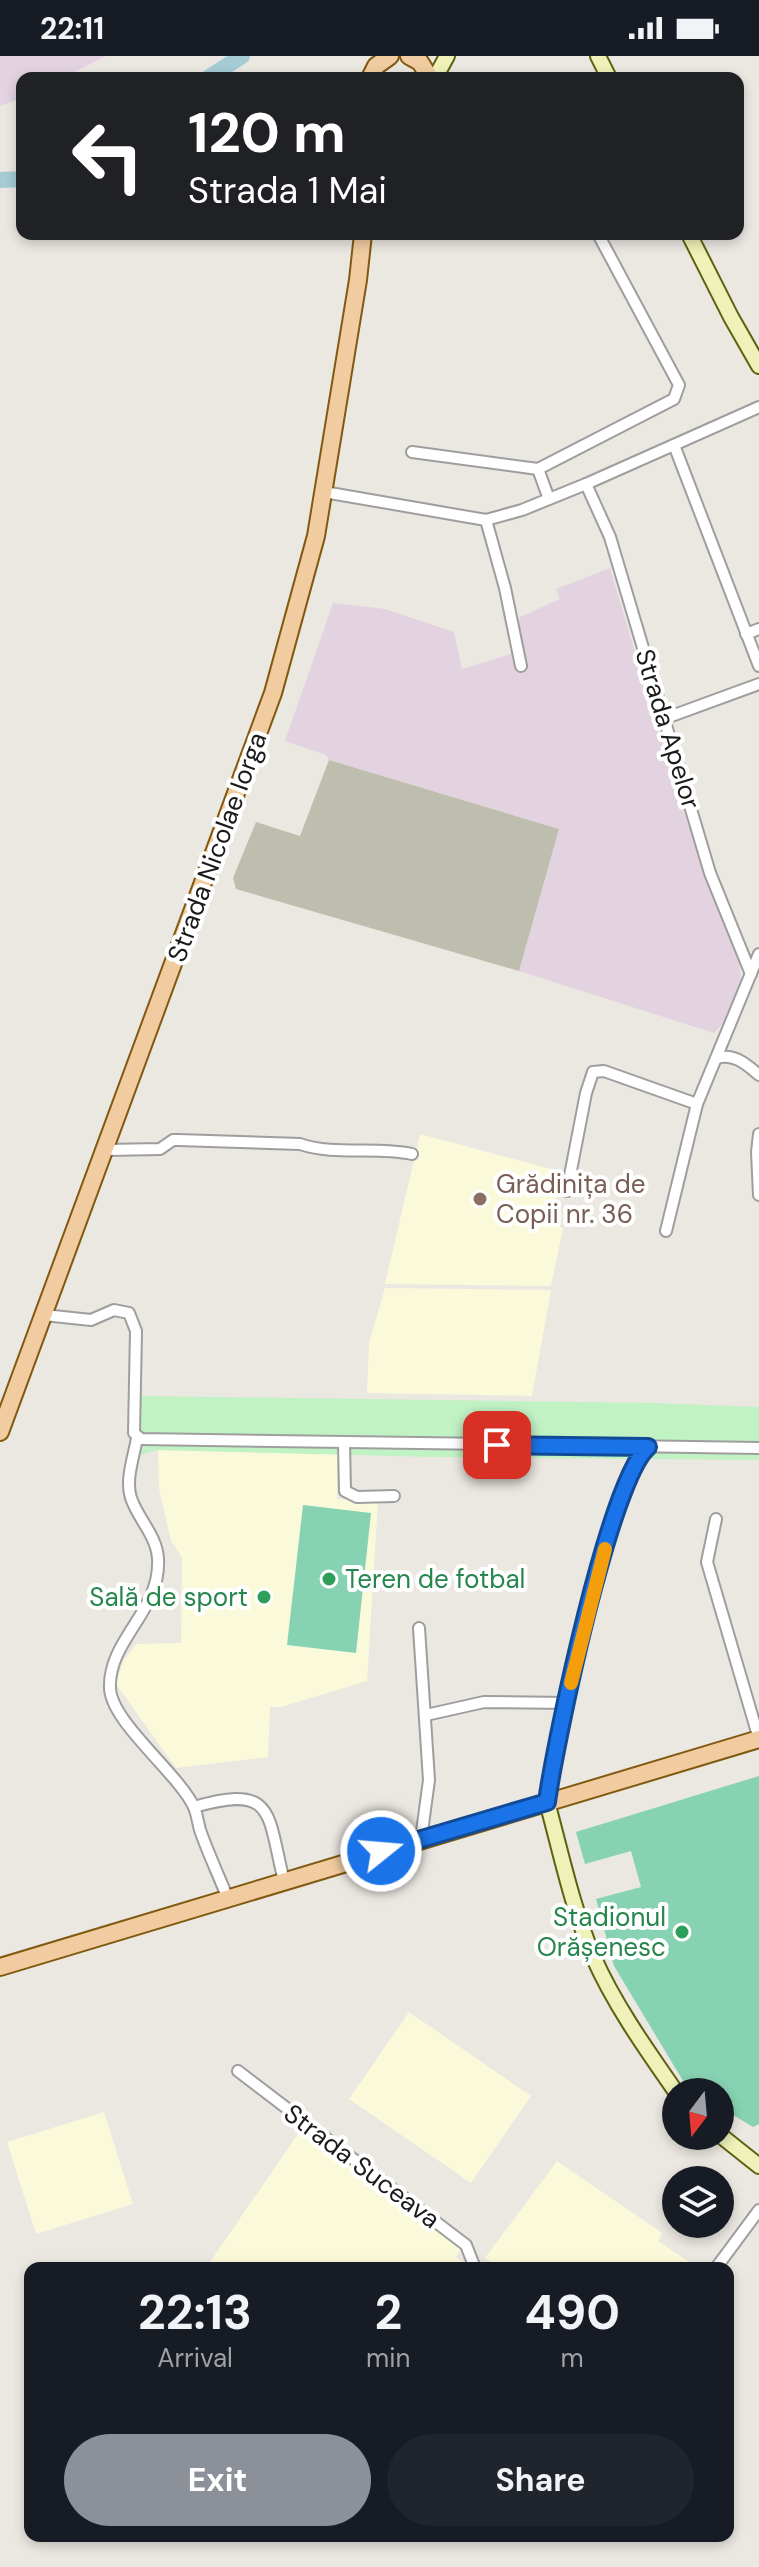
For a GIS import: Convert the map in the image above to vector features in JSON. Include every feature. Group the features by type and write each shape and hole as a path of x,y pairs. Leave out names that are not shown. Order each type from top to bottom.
{"main road":[{"path":"372,72 390,56"},
{"path":"413,56 428,72"},
{"name":"Strada Nicolae Iorga","path":"0,1432 273,693 305,582 324,492 364,240"},
{"path":"692,240 759,366"},
{"path":"0,1967 759,1739"},
{"path":"547,1802 593,1957 627,2018 667,2078"},
{"path":"734,2146 759,2166"}],"street":[{"path":"412,452 538,469 674,399 679,385 601,240"},
{"path":"324,492 486,520 586,484 759,407"},
{"path":"674,445 759,666"},
{"path":"538,469 549,499"},
{"name":"Strada Apelor","path":"586,484 610,537 710,873 751,974"},
{"path":"486,520 505,588 521,666"},
{"path":"746,634 759,629"},
{"path":"666,718 759,684"},
{"path":"666,1231 697,1104 759,954"},
{"path":"717,1058 735,1058 759,1075"},
{"path":"567,1191 593,1072 604,1071 697,1104"},
{"path":"759,1134 759,1195"},
{"path":"106,1150 160,1149 178,1140 300,1144 318,1149 386,1150 412,1154"},
{"path":"44,1315 91,1320 114,1310 129,1313 136,1331 134,1433 137,1438 129,1485 131,1498 159,1557 150,1602 111,1669 110,1692 118,1711 194,1807 228,1899"},
{"path":"137,1438 759,1448"},
{"path":"344,1443 345,1491 357,1497 394,1496"},
{"path":"547,1802 566,1703 611,1529 636,1461 648,1447"},
{"path":"716,1519 707,1562 759,1739"},
{"path":"419,1628 429,1780 421,1839"},
{"path":"426,1715 484,1702 566,1703"},
{"path":"194,1807 222,1799 259,1803 272,1829 284,1881"},
{"name":"Strada Suceava","path":"238,2071 466,2245 473,2262"},
{"path":"720,2262 759,2210"}],"shaded area":[{"path":"0,56 106,56 74,72 16,72 16,100 0,106"},
{"path":"610,568 680,803 738,955 741,979 725,1021 714,1033 519,971 559,829 329,760 326,755 285,741 333,603 385,609 454,632 462,669 524,650 518,624 520,617 560,599 556,589"},
{"path":"329,760 559,829 519,971 236,889 233,878 256,822 300,836"},
{"name":"Grădinița de Copii nr. 36","path":"420,1134 562,1172 549,1224 563,1228 551,1286 385,1284"},
{"path":"385,1288 551,1290 532,1396 367,1393 369,1343"},
{"path":"158,1450 337,1454 337,1499 378,1503 367,1681 281,1707 270,1707 268,1757 176,1768 116,1684 123,1661 136,1644 181,1643 182,1557 171,1541 159,1488"},
{"path":"409,2012 531,2096 471,2183 349,2099"},
{"path":"104,2112 133,2204 36,2234 7,2142"},
{"path":"304,2125 464,2244 456,2257 463,2262 210,2262"},
{"path":"557,2161 662,2233 658,2241 689,2262 491,2262 485,2258"}],"green space":[{"path":"138,1396 759,1407 759,1460 433,1457 158,1450 139,1455"},
{"name":"Teren de fotbal","path":"303,1505 371,1513 356,1653 287,1645"},
{"name":"Stadionul Orășenesc","path":"759,1776 759,2124 753,2127 734,2115 734,2078 681,2078 614,1966 596,1899 641,1887 631,1851 585,1864 576,1832"}],"waterway":[{"path":"217,72 242,56"},
{"path":"0,180 16,179"}],"slow traffic":[{"path":"571,1683 605,1549"}],"place":[{"name":"Grădinița de Copii nr. 36","path":"480,1199"},
{"name":"Teren de fotbal","path":"329,1579"},
{"name":"Sală de sport","path":"264,1597"},
{"name":"Stadionul Orășenesc","path":"682,1932"}],"route":[{"path":"381,1851 547,1802 566,1703 611,1529 636,1461 648,1447 497,1445"}]}
